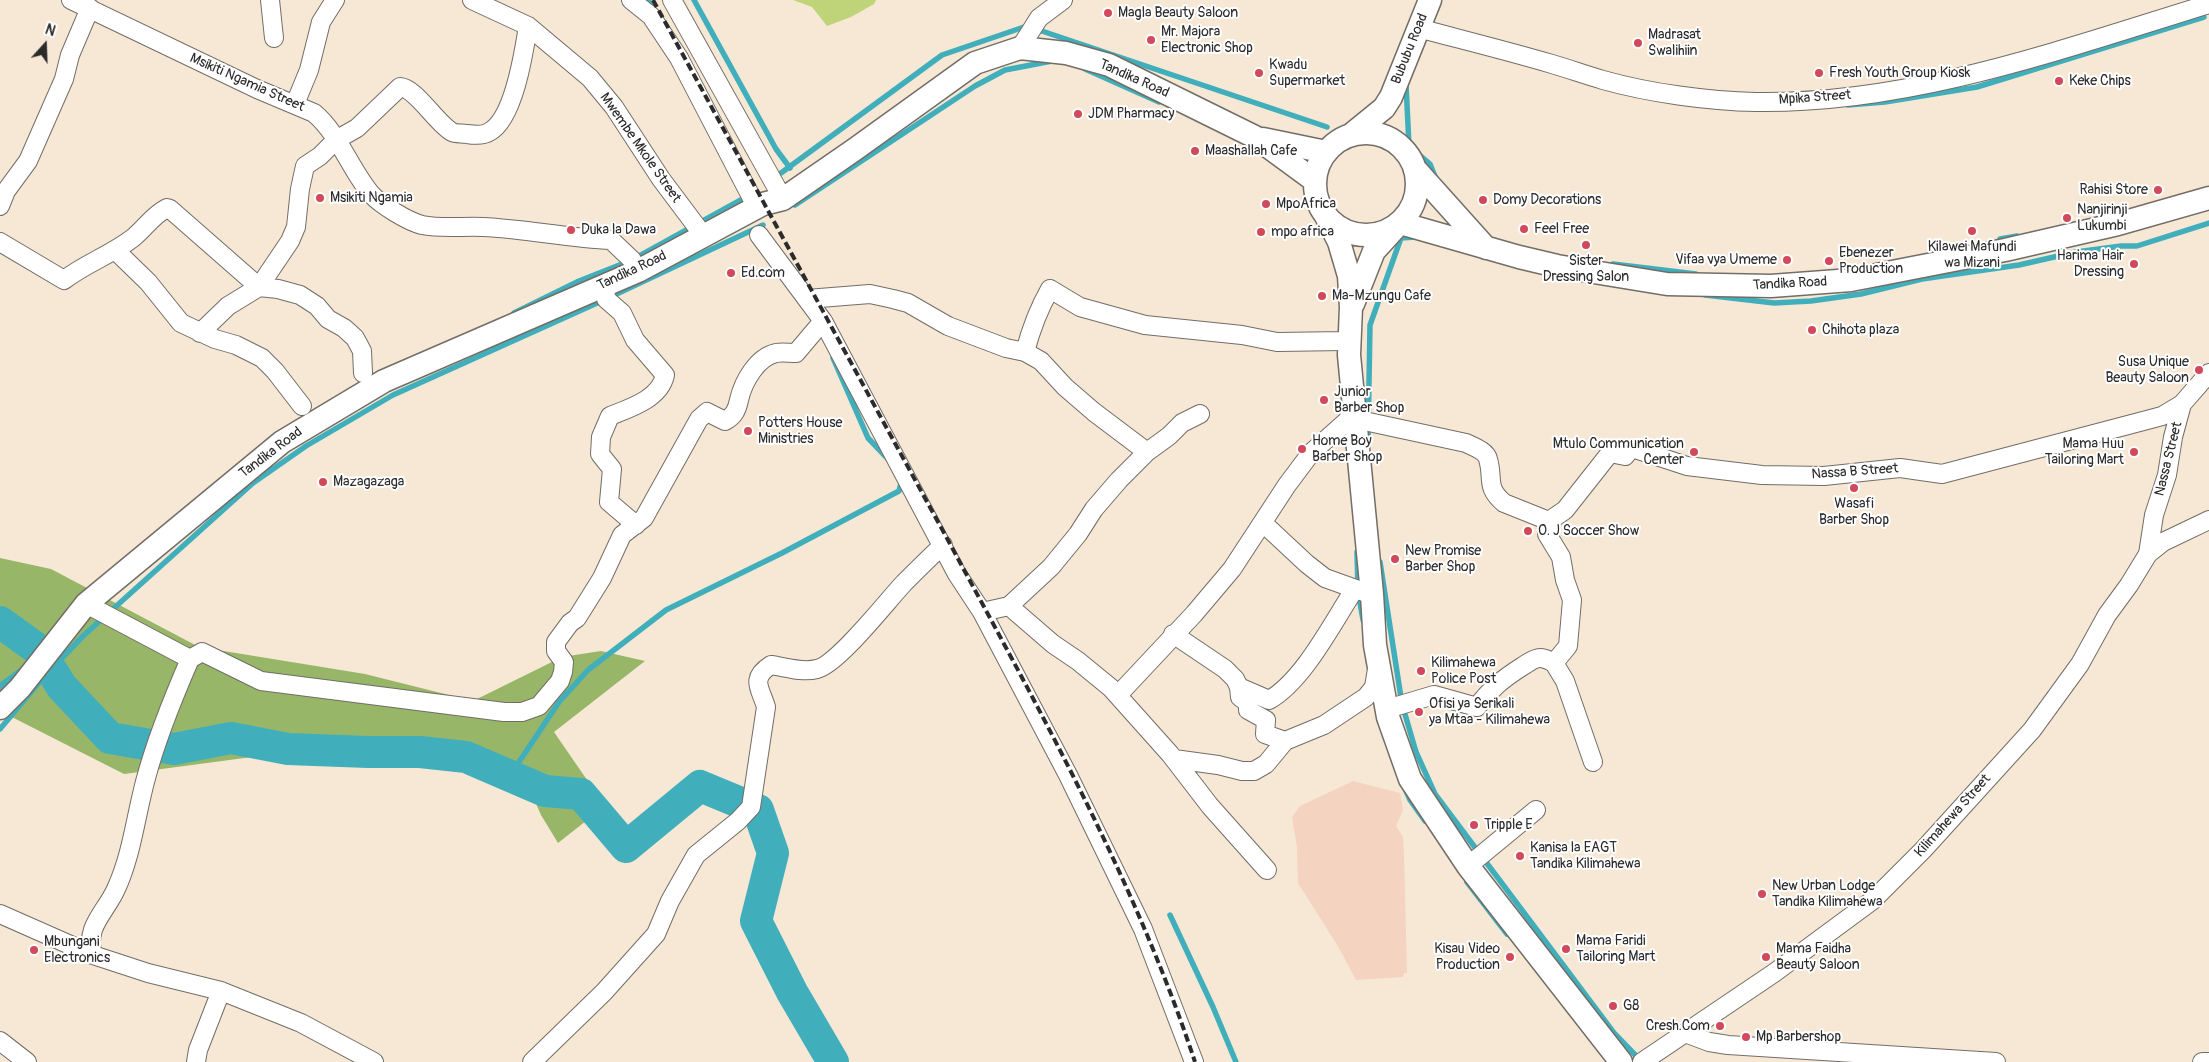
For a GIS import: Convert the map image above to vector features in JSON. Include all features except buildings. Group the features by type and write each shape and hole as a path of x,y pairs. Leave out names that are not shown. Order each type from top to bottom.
{"street":[{"name":"Msikiti Ngamia Street","path":"71,0 265,93 295,104 320,118 372,194 400,215 421,225 482,227 611,240 632,260 638,271"},
{"path":"270,0 274,38"},
{"path":"295,104 309,70 321,22 335,0"},
{"name":"Mwembe Mkole Street","path":"472,0 528,26 590,78 614,107 661,179 703,235"},
{"path":"630,0 650,16 679,58 757,208"},
{"path":"672,0 783,198"},
{"path":"1020,48 1039,18 1063,0"},
{"name":"Bububu Road","path":"1391,97 1430,0"},
{"name":"Mpika Street","path":"1418,28 1553,64 1604,81 1667,93 1756,102 1838,98 1898,90 1954,79 2207,6"},
{"path":"0,206 6,190 28,161 64,79 70,55 90,8"},
{"path":"200,333 228,306 259,287 290,241 296,227 300,189 305,166 336,140 357,128 400,87 409,89 427,110 452,132 473,135 489,133 499,125 509,103 528,26"},
{"name":"Tandika Road","path":"0,708 20,688 86,604 282,442 384,381 638,271 703,235 757,208 783,198 854,150 975,63 1020,48 1066,54 1109,65 1255,137 1315,181"},
{"path":"1391,97 1384,108 1352,134 1337,141 1326,152 1315,181 1318,199 1339,242 1349,276 1352,307 1349,336 1363,592 1387,709 1410,778 1468,866 1621,1062"},
{"path":"1352,307 1374,251 1398,225 1416,200 1412,162 1394,128 1390,112 1391,97"},
{"path":"1352,134 1372,132 1392,139 1486,248"},
{"path":"1255,137 1326,152"},
{"name":"Tandika Road","path":"1398,225 1557,266 1667,284 1771,286 1850,280 2005,250 2118,224 2209,198"},
{"path":"0,242 64,280 78,269 115,250 136,236 158,213 167,208 170,209 259,287 278,289 300,296 316,306 328,319 344,328 355,338 362,352 363,373"},
{"path":"1325,214 1340,228 1358,234 1378,234 1398,225"},
{"path":"759,235 823,321 957,574 982,612 1068,775 1143,929 1194,1062"},
{"path":"115,250 148,282 181,323 200,333 236,345 262,358 276,371 302,406"},
{"path":"605,284 606,299 622,314 634,340 665,375 660,386 644,402 610,416 601,437 600,454 612,468 609,502 636,525"},
{"path":"1025,352 1032,324 1050,290 1080,307 1145,325 1242,335 1278,342 1344,341 1349,336"},
{"path":"807,300 870,294 908,303 948,326 1006,348 1025,352 1041,361 1065,387 1094,412 1147,452"},
{"path":"93,955 89,943 100,912 116,890 130,848 148,769 170,703 190,660 202,652 261,681 504,712 522,712 539,706 560,681 564,672 564,662 556,650 556,642 570,623 577,618 602,578 622,535 644,518 704,414 710,412 724,420 731,417 738,407 743,388 760,361 775,353 796,353 823,321"},
{"name":"Nassa Street","path":"2148,554 2154,515 2167,475 2173,437 2182,404 2209,373"},
{"name":"Nassa B Street","path":"1549,521 1566,510 1607,454 1613,453 1625,456 1630,450 1640,450 1687,466 1762,475 1824,476 1900,468 1942,474 2162,416 2182,404"},
{"path":"1354,412 1466,443 1480,450 1488,458 1492,487 1498,498 1504,503 1549,521 1547,534 1561,557 1565,580 1572,600 1568,646 1554,663"},
{"path":"1118,695 1173,634 1194,614 1232,569 1311,453 1348,420 1354,412"},
{"path":"982,612 1009,606 1051,568 1078,534 1094,509 1147,452 1182,423 1200,414"},
{"name":"Kilimahewa Street","path":"1642,1062 1774,973 1873,900 1923,850 2032,730 2080,664 2107,615 2129,585 2148,554 2163,542 2209,520"},
{"path":"1262,523 1324,578 1363,592"},
{"path":"532,1062 604,992 656,934 670,901 696,855 738,821 752,807 766,707 763,695 757,687 757,681 762,672 770,665 799,670 818,669 831,660 862,631 923,563 943,545"},
{"path":"1173,634 1225,669 1239,687 1266,700 1271,700 1291,683 1363,592"},
{"path":"86,604 190,660"},
{"path":"1009,606 1118,695 1174,759 1210,806 1267,870"},
{"path":"1387,709 1434,695 1477,707 1494,686 1510,673 1538,657 1546,658 1554,663 1565,681 1593,762"},
{"path":"1174,759 1218,765 1242,771 1254,771 1266,764 1285,741 1324,725 1366,698 1374,687 1378,663"},
{"path":"1239,687 1240,697 1248,703 1248,710 1266,720 1265,734 1285,741"},
{"path":"1468,866 1536,810"},
{"path":"0,914 93,955 148,973 221,991 301,1023 374,1062"},
{"path":"196,1062 198,1050 221,991"},
{"path":"1684,1033 1709,1042 1728,1045 1996,1062"},
{"path":"0,1041 27,1062"},
{"path":"2202,1062 2209,1062"}],"shaded area":[{"path":"1353,781 1400,793 1403,810 1396,826 1403,837 1404,855 1407,973 1404,973 1403,977 1356,980 1339,948 1298,883 1297,847 1292,817 1300,806"}],"green space":[{"path":"793,0 876,0 874,4 851,17 827,26 812,7"},
{"path":"0,558 51,569 199,647 365,674 473,701 562,657 601,651 645,661 554,732 605,806 558,843 541,815 523,774 440,755 350,744 124,774 0,711"}],"waterway":[{"path":"648,0 654,11"},
{"path":"694,0 776,149 790,168"},
{"path":"1848,105 1885,102 1977,87 2204,17"},
{"path":"781,173 942,55 1027,26 1327,127"},
{"path":"795,205 975,86 1005,70 1052,61"},
{"path":"1085,69 1159,102"},
{"path":"1406,84 1409,146 1430,164 1436,179"},
{"path":"514,313 579,281 632,260 748,196"},
{"path":"1705,295 1774,303 1811,301 1861,294 1922,279 2019,265 2076,252 2121,246 2137,246 2209,223"},
{"path":"0,729 42,679 83,636 253,483 306,446 393,395 606,299 763,225"},
{"path":"2000,239 2017,236"},
{"path":"1368,441 1370,325 1401,238 1415,237"},
{"path":"1613,264 1696,274"},
{"path":"833,358 868,438 889,460"},
{"path":"511,778 511,774 559,702 588,670 666,610 782,553 899,491 902,479"},
{"path":"1357,552 1358,591 1363,620"},
{"path":"1380,562 1402,704 1416,752 1435,794 1614,1033 1640,1060"},
{"path":"0,622 43,653"},
{"path":"0,686 24,668"},
{"path":"52,671 62,687 110,738 174,749 231,738 288,749 420,752 466,757 545,791 581,794 626,847 700,786 758,810 773,853 756,921 792,992 833,1062"},
{"path":"1406,791 1425,821"},
{"path":"1467,882 1507,934"},
{"path":"1170,915 1213,1007 1236,1062"}],"railway":[{"path":"653,0 949,542 1084,797 1144,928 1171,994 1195,1062"}],"place":[{"name":"Magla Beauty Saloon","path":"1108,13"},
{"name":"Mr. Majora Electronic Shop","path":"1151,40"},
{"name":"Madrasat Swalihiin","path":"1638,43"},
{"name":"Kwadu Supermarket","path":"1259,73"},
{"name":"Fresh Youth Group Kiosk","path":"1819,73"},
{"name":"Keke Chips","path":"2059,81"},
{"name":"JDM Pharmacy","path":"1078,114"},
{"name":"Maashallah Cafe","path":"1195,151"},
{"name":"Rahisi Store","path":"2158,190"},
{"name":"Msikiti Ngamia","path":"320,198"},
{"name":"Domy Decorations","path":"1483,200"},
{"name":"MpoAfrica","path":"1266,204"},
{"name":"Nanjirinji Lukumbi","path":"2067,218"},
{"name":"Feel Free","path":"1524,229"},
{"name":"Duka la Dawa","path":"571,230"},
{"name":"Kilawei Mafundi wa Mizani","path":"1972,231"},
{"name":"mpo africa","path":"1261,232"},
{"name":"Sister Dressing Salon","path":"1586,245"},
{"name":"Vifaa vya Umeme","path":"1787,260"},
{"name":"Ebenezer Production","path":"1829,261"},
{"name":"Harima Hair Dressing","path":"2134,264"},
{"name":"Ed.com","path":"731,273"},
{"name":"Ma-Mzungu Cafe","path":"1322,296"},
{"name":"Chihota plaza","path":"1812,330"},
{"name":"Susa Unique Beauty Saloon","path":"2199,370"},
{"name":"Junior Barber Shop","path":"1324,400"},
{"name":"Potters House Ministries","path":"748,431"},
{"name":"Home Boy Barber Shop","path":"1302,449"},
{"name":"Mtulo Communication Center","path":"1694,452"},
{"name":"Mama Huu Tailoring Mart","path":"2134,452"},
{"name":"Mazagazaga","path":"323,482"},
{"name":"Wasafi Barber Shop","path":"1854,488"},
{"name":"O. J Soccer Show","path":"1528,531"},
{"name":"New Promise Barber Shop","path":"1395,559"},
{"name":"Kilimahewa Police Post","path":"1421,671"},
{"name":"Ofisi ya Serikali ya Mtaa - Kilimahewa","path":"1419,712"},
{"name":"Tripple E","path":"1474,825"},
{"name":"Kanisa la EAGT Tandika Kilimahewa","path":"1520,856"},
{"name":"New Urban Lodge Tandika Kilimahewa","path":"1762,894"},
{"name":"Mama Faridi Tailoring Mart","path":"1566,949"},
{"name":"Mbungani Electronics","path":"34,950"},
{"name":"Kisau Video Production","path":"1510,957"},
{"name":"Mama Faidha Beauty Saloon","path":"1766,957"},
{"name":"G8","path":"1613,1006"},
{"name":"Cresh.Com","path":"1720,1026"},
{"name":"Mp Barbershop","path":"1746,1037"}]}
